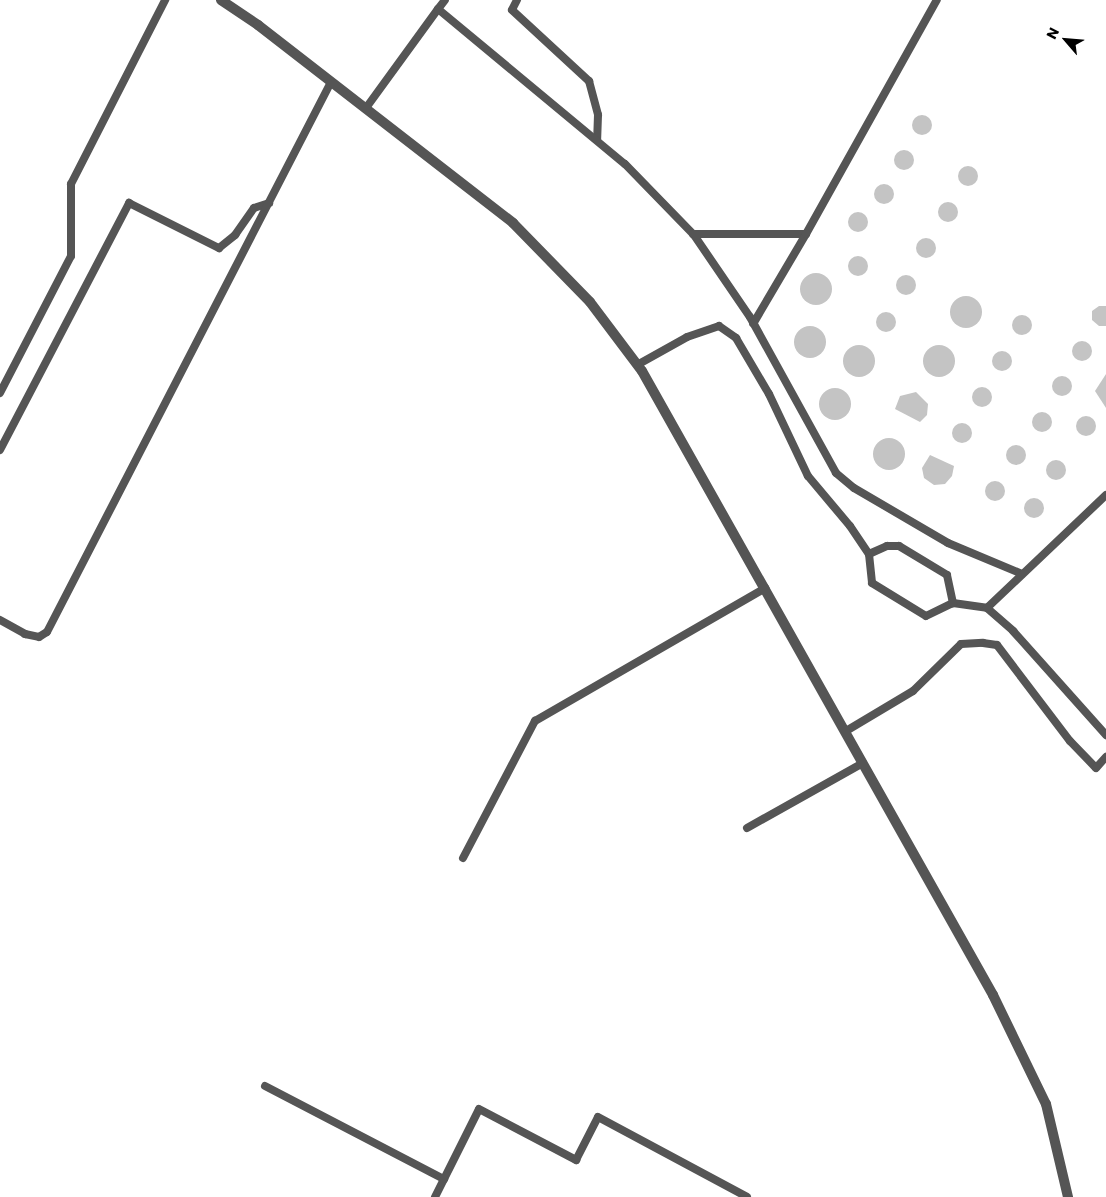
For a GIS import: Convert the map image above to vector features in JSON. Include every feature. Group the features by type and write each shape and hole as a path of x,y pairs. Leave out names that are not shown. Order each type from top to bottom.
{"street":[{"path":"221,0 366,108 513,223 590,302 637,365 846,731 993,995 1046,1104 1068,1197"}],"lane":[{"path":"0,393 71,256 71,184 165,0"},
{"path":"366,108 445,0"},
{"path":"517,0 512,10 589,81 596,96 597,140"},
{"path":"754,324 937,0"},
{"path":"438,9 625,164 693,234 754,324 836,473 854,488 948,543 1022,574"},
{"path":"0,620 25,634 39,637 47,632 330,82"},
{"path":"0,450 129,203 219,248 235,235 254,208 269,203"},
{"path":"693,234 806,234"},
{"path":"637,365 687,336 719,326 736,338 769,394 808,476 869,554 872,583 900,602 926,616 953,603 987,608 1013,631 1106,735"},
{"path":"987,608 1104,501"},
{"path":"869,554 887,546 899,546 947,575 953,603"},
{"path":"463,858 535,721 765,588"},
{"path":"846,731 914,691 961,644 983,643 997,646 1070,741 1096,768 1106,757"},
{"path":"747,828 863,763"},
{"path":"265,1086 444,1179"},
{"path":"435,1197 480,1109 576,1160 598,1117 747,1197"}],"building":[{"path":"922,115 929,118 932,125 929,132 922,135 915,132 912,125 915,118"},
{"path":"904,150 911,153 914,160 911,167 904,170 897,167 894,160 897,153"},
{"path":"968,166 975,169 978,176 975,183 968,186 961,183 958,176 961,169"},
{"path":"884,184 891,187 894,194 891,201 884,204 877,201 874,194 877,187"},
{"path":"948,202 955,205 958,212 955,219 948,222 941,219 938,212 941,205"},
{"path":"858,212 865,215 868,222 865,229 858,232 851,229 848,222 851,215"},
{"path":"926,238 933,241 936,248 933,255 926,258 919,255 916,248 919,241"},
{"path":"858,256 865,259 868,266 865,273 858,276 851,273 848,266 851,259"},
{"path":"816,273 822,274 827,278 831,283 831,295 827,300 822,304 816,305 810,304 805,300 801,295 800,289 801,283 805,278 810,274"},
{"path":"906,275 913,278 916,285 913,292 906,295 899,292 896,285 899,278"},
{"path":"966,296 972,297 977,301 981,306 981,318 977,323 972,327 966,328 960,327 955,323 951,318 950,312 951,306 955,301 960,297"},
{"path":"1099,306 1106,306 1106,326 1099,326 1092,320 1092,311"},
{"path":"886,312 893,315 896,322 893,329 886,332 879,329 876,322 879,315"},
{"path":"1022,315 1029,318 1032,325 1029,332 1022,335 1015,332 1012,325 1015,318"},
{"path":"810,326 816,327 821,331 825,336 825,348 821,353 816,357 810,358 804,357 799,353 795,348 794,342 795,336 799,331 804,327"},
{"path":"1082,341 1089,344 1092,351 1089,358 1082,361 1075,358 1072,351 1075,344"},
{"path":"859,345 865,346 870,350 874,355 874,367 870,372 865,376 859,377 853,376 848,372 844,367 843,361 844,355 848,350 853,346"},
{"path":"939,345 945,346 950,350 954,355 954,367 950,372 945,376 939,377 933,376 928,372 924,367 923,361 924,355 928,350 933,346"},
{"path":"1002,351 1009,354 1012,361 1009,368 1002,371 995,368 992,361 995,354"},
{"path":"1106,374 1106,408 1095,391"},
{"path":"1062,376 1069,379 1072,386 1069,393 1062,396 1055,393 1052,386 1055,379"},
{"path":"982,387 989,390 992,397 989,404 982,407 975,404 972,397 975,390"},
{"path":"835,388 841,389 846,393 850,398 850,410 846,415 841,419 835,420 829,419 824,415 820,410 819,404 820,398 824,393 829,389"},
{"path":"916,392 928,404 927,415 920,422 895,409 900,396"},
{"path":"1042,412 1049,415 1052,422 1049,429 1042,432 1035,429 1032,422 1035,415"},
{"path":"1086,416 1093,419 1096,426 1093,433 1086,436 1079,433 1076,426 1079,419"},
{"path":"962,423 969,426 972,433 969,440 962,443 955,440 952,433 955,426"},
{"path":"889,438 895,439 900,443 904,448 904,460 900,465 895,469 889,470 883,469 878,465 874,460 873,454 874,448 878,443 883,439"},
{"path":"1016,445 1023,448 1026,455 1023,462 1016,465 1009,462 1006,455 1009,448"},
{"path":"930,455 954,466 952,476 945,484 934,485 924,478 922,468"},
{"path":"1056,460 1063,463 1066,470 1063,477 1056,480 1049,477 1046,470 1049,463"},
{"path":"995,481 1002,484 1005,491 1002,498 995,501 988,498 985,491 988,484"},
{"path":"1034,498 1041,501 1044,508 1041,515 1034,518 1027,515 1024,508 1027,501"}]}
